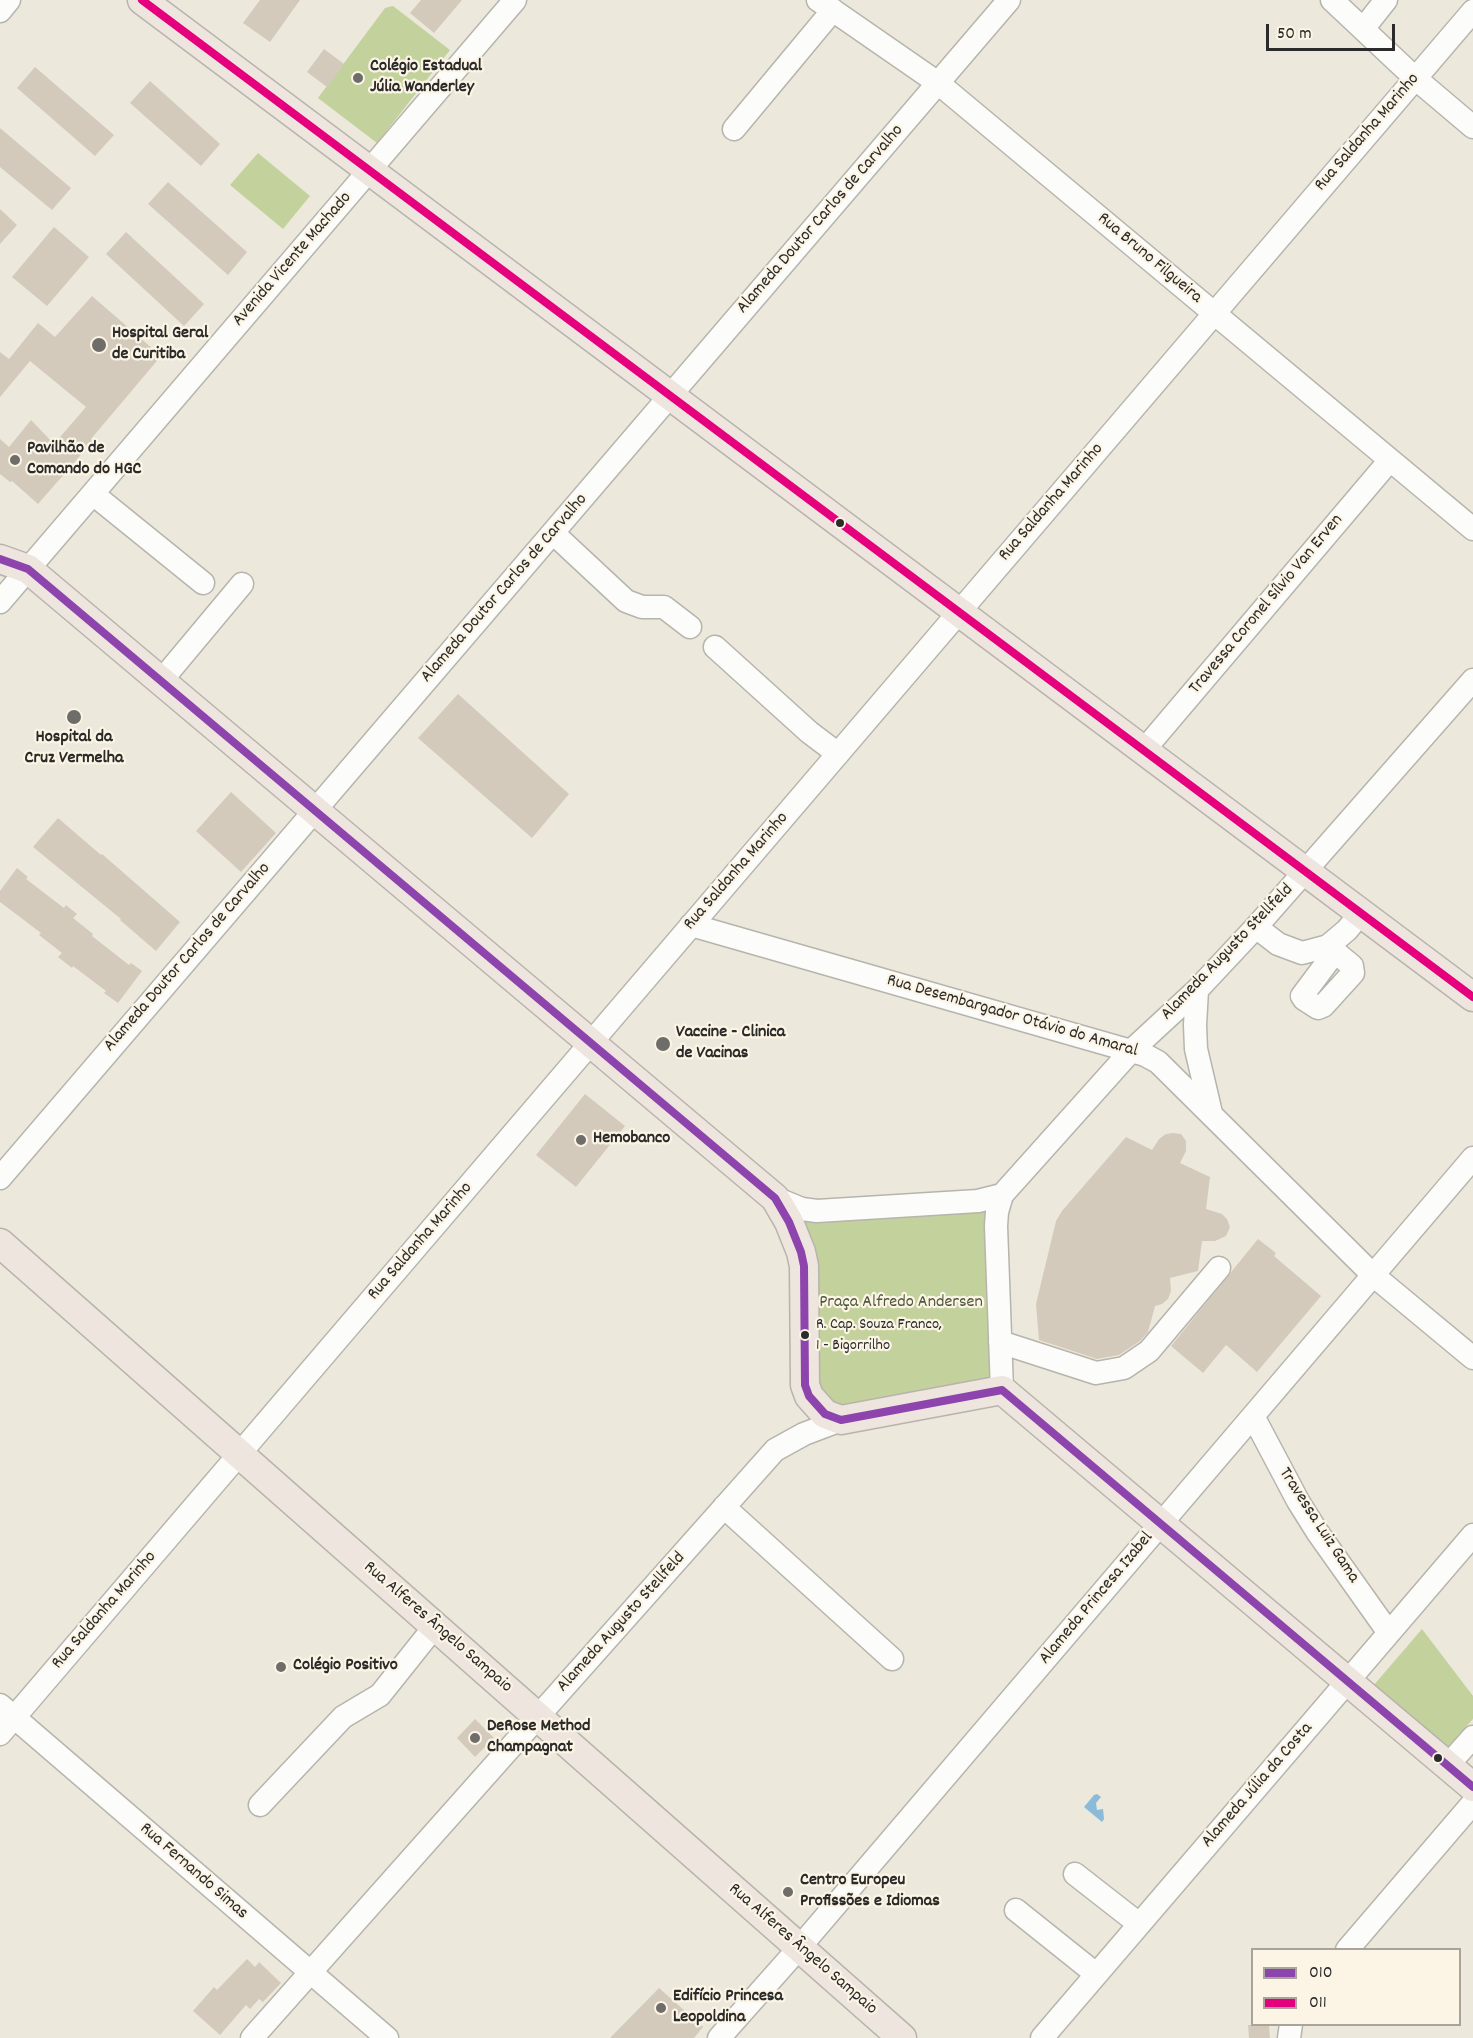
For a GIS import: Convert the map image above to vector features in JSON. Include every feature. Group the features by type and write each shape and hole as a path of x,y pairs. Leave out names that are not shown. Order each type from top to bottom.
{"main road":[{"path":"142,0 1473,997"},
{"path":"0,559 28,569 775,1198 796,1237 804,1266 805,1385 809,1396 825,1414 841,1420 1002,1390 1473,1786"},
{"name":"Rua Alferes Ângelo Sampaio","path":"0,1243 902,2038"}],"street":[{"path":"0,11 9,0"},
{"name":"Avenida Vicente Machado","path":"0,602 515,0"},
{"name":"Alameda Doutor Carlos de Carvalho","path":"0,1178 1009,0"},
{"path":"1332,0 1415,78 1473,127"},
{"path":"1363,29 1386,0"},
{"path":"734,129 825,5"},
{"name":"Rua Bruno Filgueira","path":"825,5 938,83 1473,529"},
{"name":"Rua Saldanha Marinho","path":"5,1719 239,1454 1473,11"},
{"name":"Travessa Coronel Sílvio Van Erven","path":"1144,750 1390,460"},
{"path":"93,494 203,583"},
{"path":"553,533 626,601 642,607 664,607 690,627"},
{"path":"0,546 28,569"},
{"path":"161,681 242,584"},
{"path":"715,647 809,732 838,754"},
{"name":"Alameda Augusto Stellfeld","path":"1002,1195 1131,1051 1197,990 1256,927 1473,680"},
{"path":"1256,927 1278,944 1302,953 1332,949 1361,913"},
{"name":"Rua Desembargador Otávio do Amaral","path":"691,925 1145,1055 1158,1062 1373,1275 1473,1358"},
{"path":"1302,953 1315,979 1302,996 1317,1008 1323,1006 1353,973 1352,966 1332,949"},
{"path":"1197,990 1196,1049 1211,1113"},
{"name":"Alameda Princesa Izabel","path":"719,2038 799,1948 1473,1158"},
{"path":"775,1198 802,1209 817,1211 978,1201 1002,1195"},
{"path":"1002,1195 996,1226 1002,1390"},
{"path":"1000,1342 1096,1373 1124,1368 1149,1352 1219,1268"},
{"name":"Travessa Luiz Gama","path":"1253,1416 1303,1509 1389,1633"},
{"name":"Alameda Augusto Stellfeld","path":"252,2038 776,1450 804,1434 841,1420"},
{"path":"724,1507 892,1659"},
{"name":"Alameda Júlia da Costa","path":"1042,2038 1473,1534"},
{"path":"260,1805 343,1717 380,1695 435,1626"},
{"name":"Rua Fernando Simas","path":"5,1719 387,2038"},
{"path":"1448,1765 1473,1737"},
{"path":"1349,1948 1473,1803"},
{"path":"1075,1874 1139,1924"},
{"path":"1016,1910 1096,1974"}],"green space":[{"path":"393,6 450,50 377,143 318,98 385,8"},
{"path":"258,153 310,196 283,229 230,185"},
{"name":"Praça Alfredo Andersen","path":"988,1200 1002,1390 841,1420 816,1405 788,1205"},
{"path":"1422,1629 1473,1696 1473,1719 1447,1748 1373,1686"}],"water":[{"path":"1097,1794 1101,1797 1096,1803 1097,1810 1103,1809 1102,1822 1084,1807"}],"building":[{"path":"260,0 300,0 270,42 243,23"},
{"path":"421,0 462,0 434,33 410,13"},
{"path":"324,49 344,64 327,87 307,72"},
{"path":"35,67 114,135 95,156 17,88"},
{"path":"150,81 220,144 201,166 130,103"},
{"path":"0,128 71,188 52,210 0,167"},
{"path":"168,182 247,252 228,275 148,204"},
{"path":"0,209 17,225 0,244"},
{"path":"54,227 89,257 47,306 12,277"},
{"path":"126,232 204,304 184,326 106,254"},
{"path":"92,296 161,356 91,439 93,441 38,504 12,481 10,482 0,474 0,439 9,447 31,420 54,444 86,407 30,361 0,397 0,352 9,359 38,323 55,337"},
{"path":"458,694 569,794 532,838 418,738"},
{"path":"231,792 276,833 241,872 196,831"},
{"path":"58,818 180,922 156,951 121,919 33,847"},
{"path":"17,868 28,877 26,879 64,908 66,905 77,914 73,918 93,934 92,936 129,965 131,963 142,971 118,1003 104,993 106,991 58,957 62,953 39,935 41,933 0,902 0,891"},
{"name":"Hemobanco","path":"585,1094 625,1126 576,1187 536,1155"},
{"path":"1166,1134 1181,1134 1186,1141 1186,1151 1180,1163 1210,1177 1206,1209 1222,1214 1227,1219 1230,1227 1226,1236 1215,1241 1202,1241 1198,1271 1170,1278 1171,1291 1168,1299 1155,1306 1148,1332 1140,1341 1119,1355 1097,1359 1039,1340 1036,1304 1056,1221 1062,1211 1126,1137 1152,1150 1159,1139"},
{"path":"1258,1239 1276,1253 1274,1256 1321,1296 1257,1372 1226,1345 1203,1373 1171,1346"},
{"name":"DeRose Method Champagnat","path":"475,1719 494,1738 475,1757 457,1738"},
{"path":"247,1959 255,1967 259,1962 281,1983 263,2002 259,1999 250,2009 246,2005 220,2035 193,2011 214,1987 217,1990"},
{"name":"Edifício Princesa Leopoldina","path":"659,1988 703,2027 694,2038 610,2038"},
{"path":"1248,2025 1269,2026 1270,2038 1249,2038"}],"transit line":[{"name":"011","path":"142,0 1473,997"},
{"name":"010","path":"0,559 28,569 775,1198 789,1222 801,1252 804,1266 805,1385 809,1396 825,1414 841,1420 1002,1390 1473,1787"}],"place":[{"name":"Colégio Estadual Júlia Wanderley","path":"358,78"},
{"name":"Hospital Geral de Curitiba","path":"99,345"},
{"name":"Pavilhão de Comando do HGC","path":"15,460"},
{"name":"Hospital da Cruz Vermelha","path":"74,717"},
{"name":"Vaccine - Clinica de Vacinas","path":"663,1044"},
{"name":"Hemobanco","path":"581,1140"},
{"name":"R. Cap. Souza Franco, 1 - Bigorrilho","path":"805,1335"},
{"name":"Colégio Positivo","path":"281,1667"},
{"name":"DeRose Method Champagnat","path":"475,1738"},
{"name":"Centro Europeu Profissões e Idiomas","path":"788,1892"},
{"name":"Edifício Princesa Leopoldina","path":"661,2008"}]}
